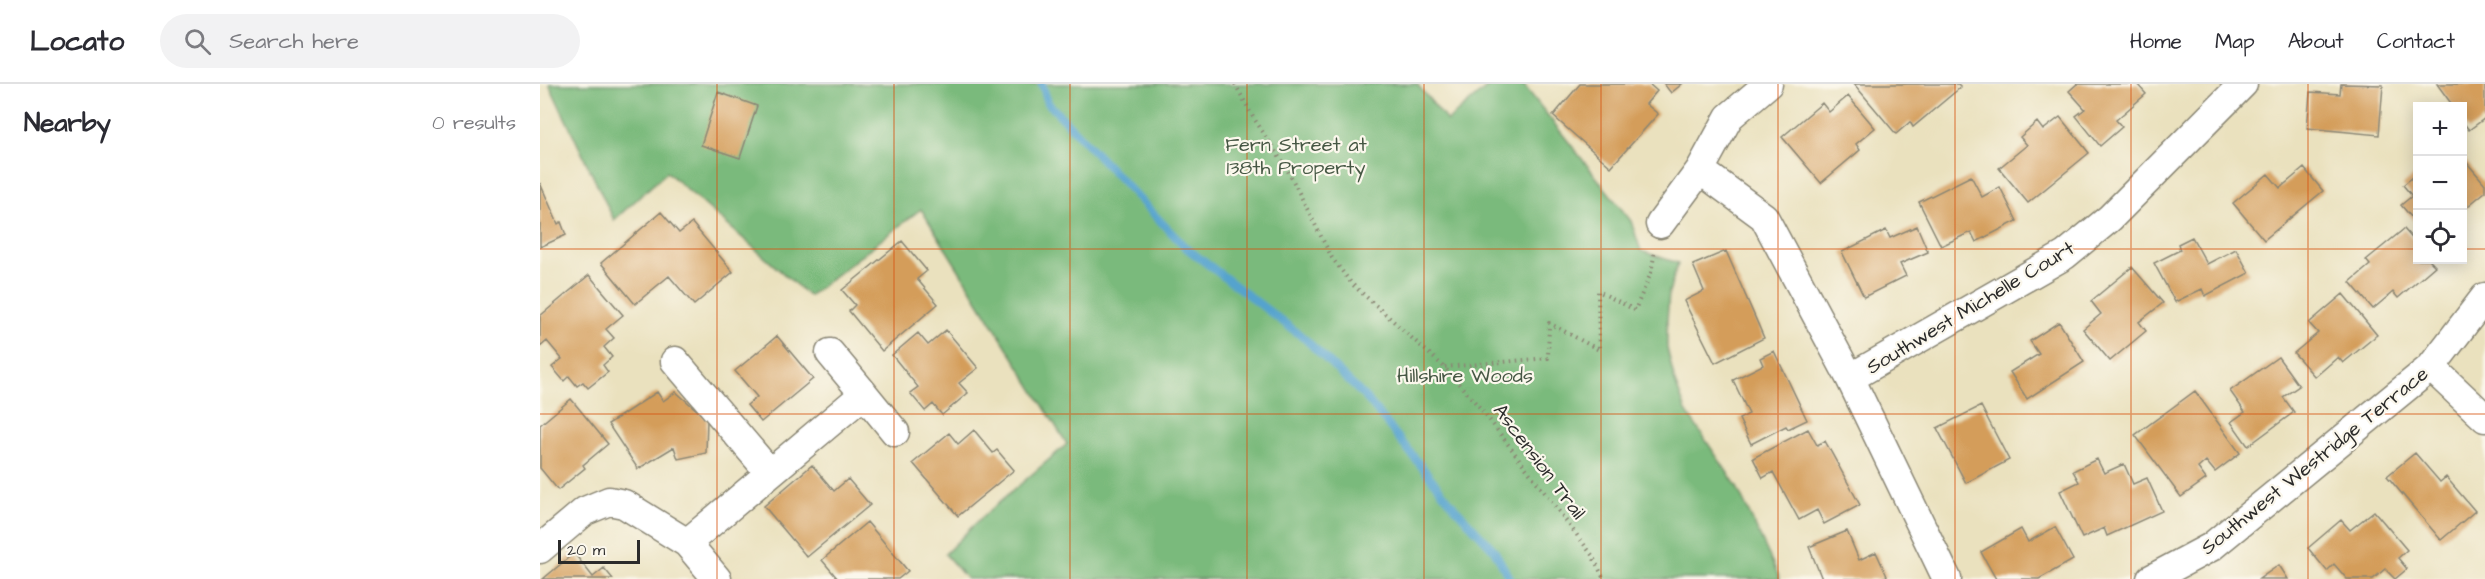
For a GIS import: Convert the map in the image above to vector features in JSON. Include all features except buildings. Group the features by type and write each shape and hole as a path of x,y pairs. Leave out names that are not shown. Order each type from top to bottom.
{"street":[{"path":"1660,224 1700,170 1729,117 1768,84"},
{"name":"Southwest Michelle Court","path":"1850,378 2065,255 2110,218 2243,84"},
{"path":"1700,170 1764,217 1850,378 1947,579"},
{"name":"Southwest Westridge Terrace","path":"2151,579 2211,547 2431,367 2485,297"},
{"path":"830,353 896,432"},
{"path":"675,362 770,473"},
{"path":"2431,367 2485,418"},
{"path":"687,543 864,394"},
{"path":"540,549 585,511 609,501 624,504 687,543 717,579"}],"path":[{"name":"Ascension Trail","path":"1235,84 1253,117 1287,169 1332,258 1359,291 1444,367 1482,410 1592,555 1604,579"},
{"path":"1444,367 1548,358 1549,323 1599,350 1598,291 1635,310 1651,273 1660,224"}],"green space":[{"path":"549,84 1417,84 1447,121 1491,84 1523,84 1631,221 1641,251 1678,263 1669,292 1667,321 1667,348 1675,382 1686,411 1736,485 1780,579 967,579 945,554 980,519 1067,444 921,209 809,296 667,172 614,220"}],"waterway":[{"path":"1042,84 1048,103 1185,247 1304,338 1367,399 1456,509 1494,550 1510,579"}],"park label":[{"name":"Fern Street at 138th Property","path":"1296,156"},
{"name":"Hillshire Woods","path":"1465,375"}]}
